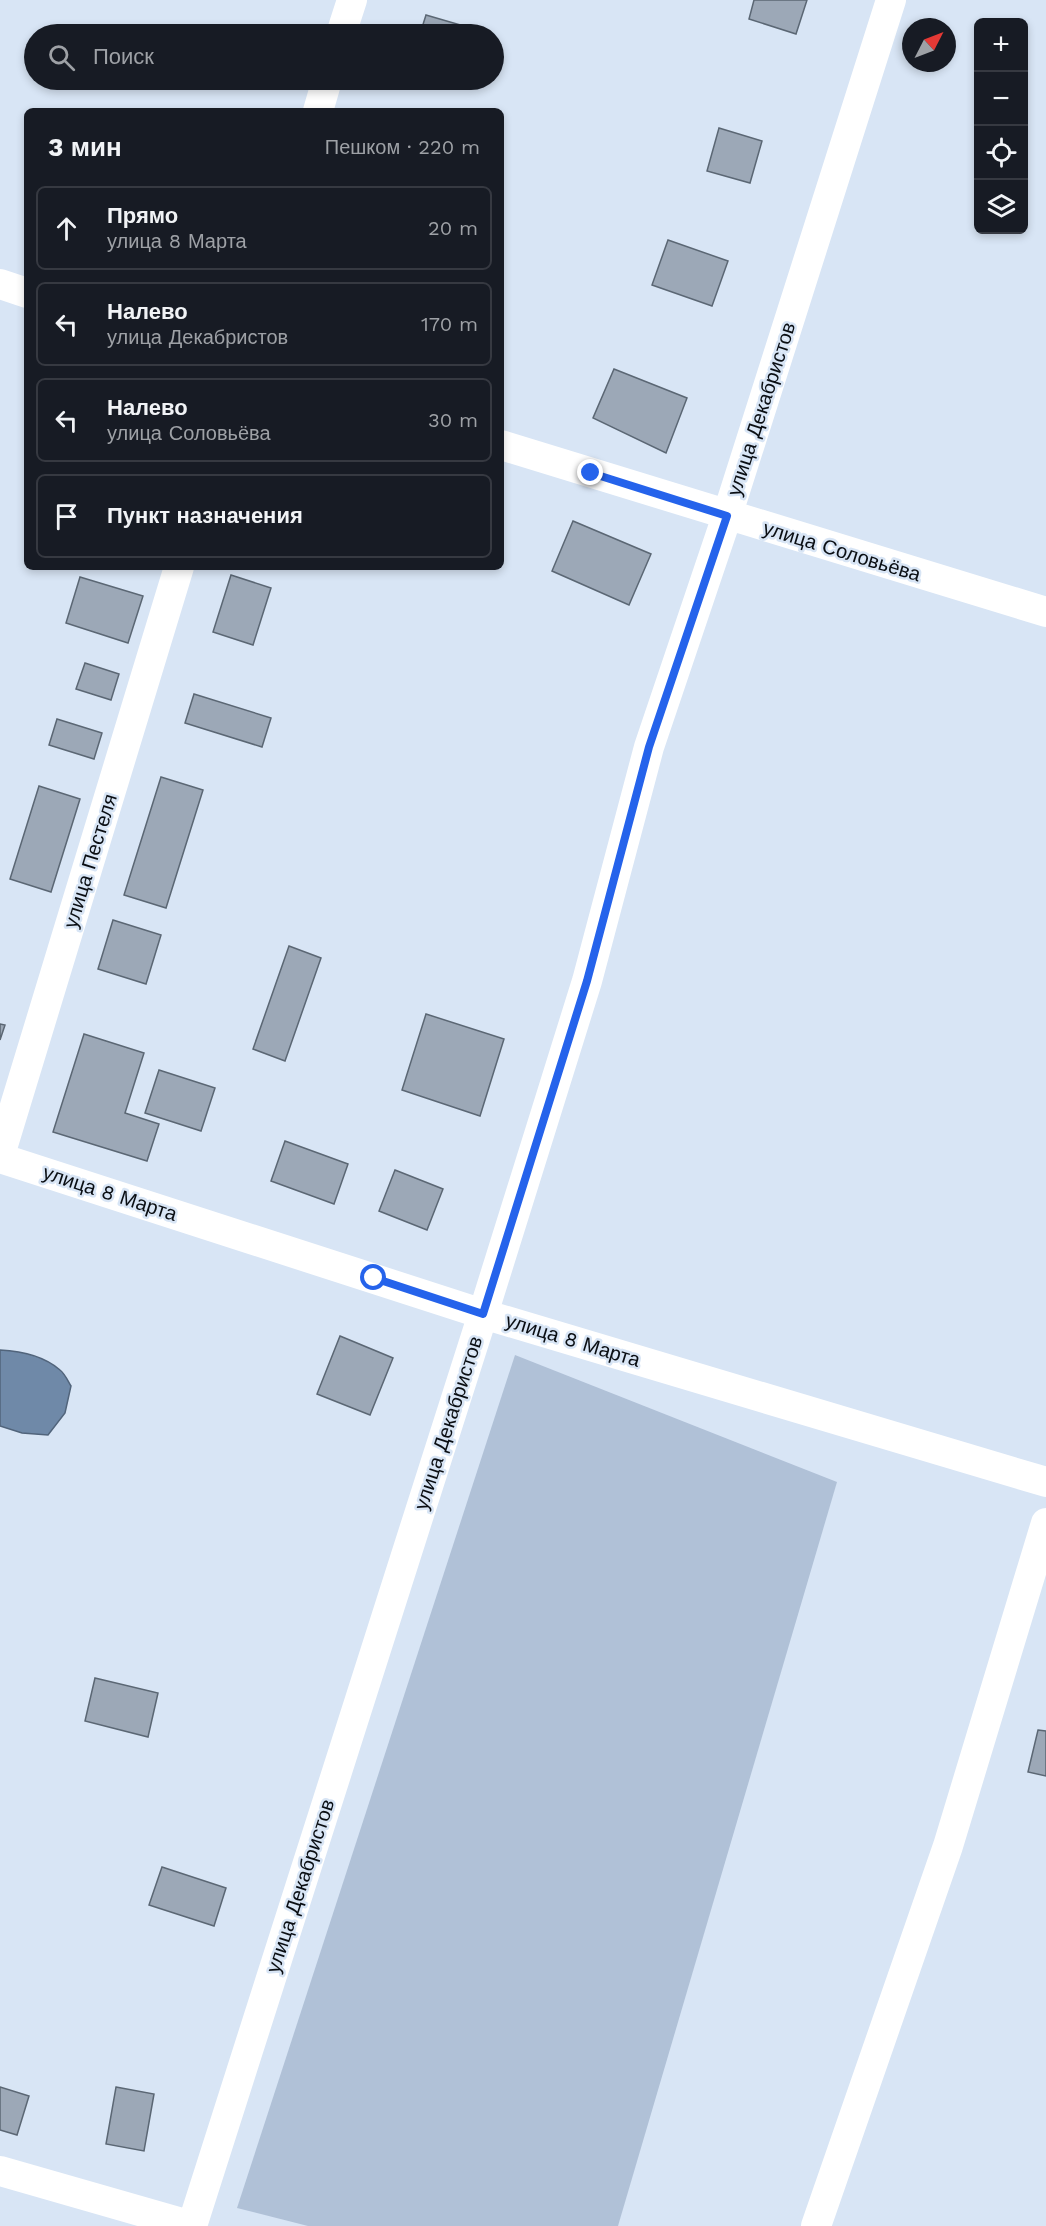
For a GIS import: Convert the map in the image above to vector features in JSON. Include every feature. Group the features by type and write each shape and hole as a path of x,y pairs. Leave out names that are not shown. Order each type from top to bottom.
{"street":[{"path":"344,24 352,0"},
{"name":"улица Декабристов","path":"192,2226 587,981 649,747 727,516 891,0"},
{"path":"319,108 324,90"},
{"path":"0,284 24,292"},
{"name":"улица Соловьёва","path":"504,446 1046,612"},
{"name":"улица Пестеля","path":"0,1157 178,570"},
{"name":"улица 8 Марта","path":"0,1157 483,1314 1046,1482"},
{"path":"816,2226 948,1846 1046,1523"},
{"path":"0,2171 192,2226"}],"shaded area":[{"path":"0,1350 24,1353 39,1358 54,1365 68,1380 71,1386 65,1413 48,1435 22,1433 0,1426"},
{"path":"515,1355 837,1482 618,2226 308,2226 237,2208"}],"building":[{"path":"754,0 807,0 796,34 749,19"},
{"path":"426,15 457,24 423,24"},
{"path":"719,128 762,141 750,183 707,171"},
{"path":"668,240 728,261 712,306 652,285"},
{"path":"614,369 687,398 666,453 593,418"},
{"path":"573,521 651,554 629,605 552,571"},
{"path":"231,575 271,588 253,645 213,632"},
{"path":"80,577 143,596 128,643 66,623"},
{"path":"85,663 119,674 111,700 76,689"},
{"path":"194,694 271,718 262,747 185,723"},
{"path":"57,719 102,733 94,759 49,745"},
{"path":"161,777 203,790 166,908 124,895"},
{"path":"39,786 80,799 51,892 10,879"},
{"path":"113,920 161,935 146,984 98,969"},
{"path":"289,946 321,958 285,1061 253,1049"},
{"path":"426,1014 504,1039 480,1116 402,1090"},
{"path":"0,1024 5,1025 0,1040"},
{"path":"84,1034 144,1053 125,1113 159,1124 147,1161 53,1132"},
{"path":"159,1070 215,1088 201,1131 145,1113"},
{"path":"285,1141 348,1164 334,1204 271,1181"},
{"path":"395,1170 443,1189 427,1230 379,1211"},
{"path":"340,1336 393,1358 370,1415 317,1394"},
{"path":"95,1678 158,1693 148,1737 85,1721"},
{"path":"1038,1730 1046,1731 1046,1776 1028,1772"},
{"path":"162,1867 226,1888 214,1926 149,1905"},
{"path":"0,2087 29,2096 17,2135 0,2130"},
{"path":"116,2087 154,2094 144,2151 106,2144"}],"route":[{"path":"374,1278 483,1314 587,981 649,747 727,516 591,473"}]}
